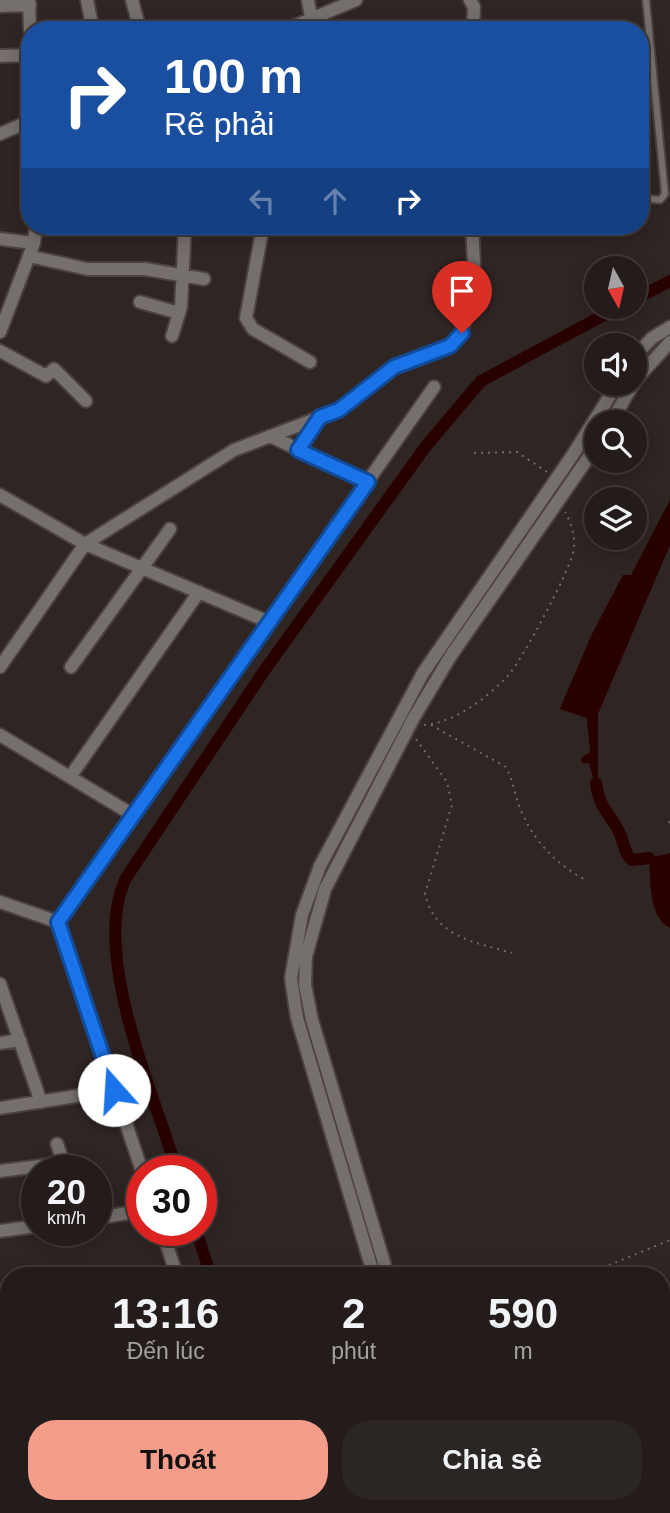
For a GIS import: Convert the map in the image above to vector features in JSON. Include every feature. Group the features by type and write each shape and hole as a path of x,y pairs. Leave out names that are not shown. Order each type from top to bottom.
{"street":[{"path":"87,0 91,21"},
{"path":"132,0 138,21"},
{"path":"308,0 312,21"},
{"path":"318,21 356,0"},
{"path":"470,0 474,7 473,21"},
{"path":"0,6 29,2 30,21"},
{"path":"0,56 21,55"},
{"path":"0,134 21,125"},
{"path":"0,332 35,235"},
{"path":"172,336 179,313 184,276 185,235"},
{"path":"261,235 246,318 253,329 310,362"},
{"path":"0,667 85,544 234,450 339,410 394,367 450,346 457,340 462,333 474,264 472,235"},
{"path":"0,239 34,243"},
{"path":"29,256 87,269 145,269 204,279"},
{"path":"140,302 179,313"},
{"path":"647,343 670,327"},
{"path":"647,368 670,342"},
{"path":"0,351 46,376 54,369 86,401"},
{"path":"58,922 434,387"},
{"path":"552,497 557,479 610,396"},
{"path":"298,450 320,417"},
{"path":"270,436 368,482"},
{"path":"385,1267 290,978 302,915 320,866 402,724 423,673 552,497 584,460"},
{"path":"0,495 85,544 269,622"},
{"path":"71,667 170,529"},
{"path":"70,777 199,592"},
{"path":"0,735 134,815"},
{"path":"0,902 58,922"},
{"path":"58,922 136,1155"},
{"path":"0,984 41,1101"},
{"path":"0,1043 20,1040"},
{"path":"315,1055 372,1267"},
{"path":"0,1108 114,1090"},
{"path":"58,1144 61,1155"},
{"path":"0,1171 21,1170"},
{"path":"0,1231 21,1228"},
{"path":"167,1246 174,1267"}],"lane":[{"path":"646,0 648,21"},
{"path":"649,31 665,194 660,200 649,199"}],"path":[{"path":"474,453 517,452 557,479"},
{"path":"402,724 430,724 452,719 492,692 509,674 572,560 575,548 568,518 552,497"},
{"path":"402,724 447,782 452,805 427,885 428,907 450,934 512,953"},
{"path":"430,724 506,766 521,812 540,845 566,869 584,879"},
{"path":"605,1267 670,1240"}],"shaded area":[{"path":"670,500 670,545 598,714 598,782 595,784 589,763 582,763 581,758 590,752 587,718 560,709 591,636 623,575 631,575 644,550 647,550 647,544"},
{"path":"670,853 670,928 663,923 654,907 649,858"}],"waterway":[{"path":"648,292 670,281"},
{"path":"172,1155 141,1064 120,983 116,944 117,909 126,878 264,671 426,446 481,381 597,319"},
{"path":"596,783 600,799 617,827 627,855 632,860 649,858"},
{"path":"201,1246 208,1267"}],"route":[{"path":"114,1090 58,922 368,482 298,450 320,417 339,410 394,367 450,346 462,333"}]}
